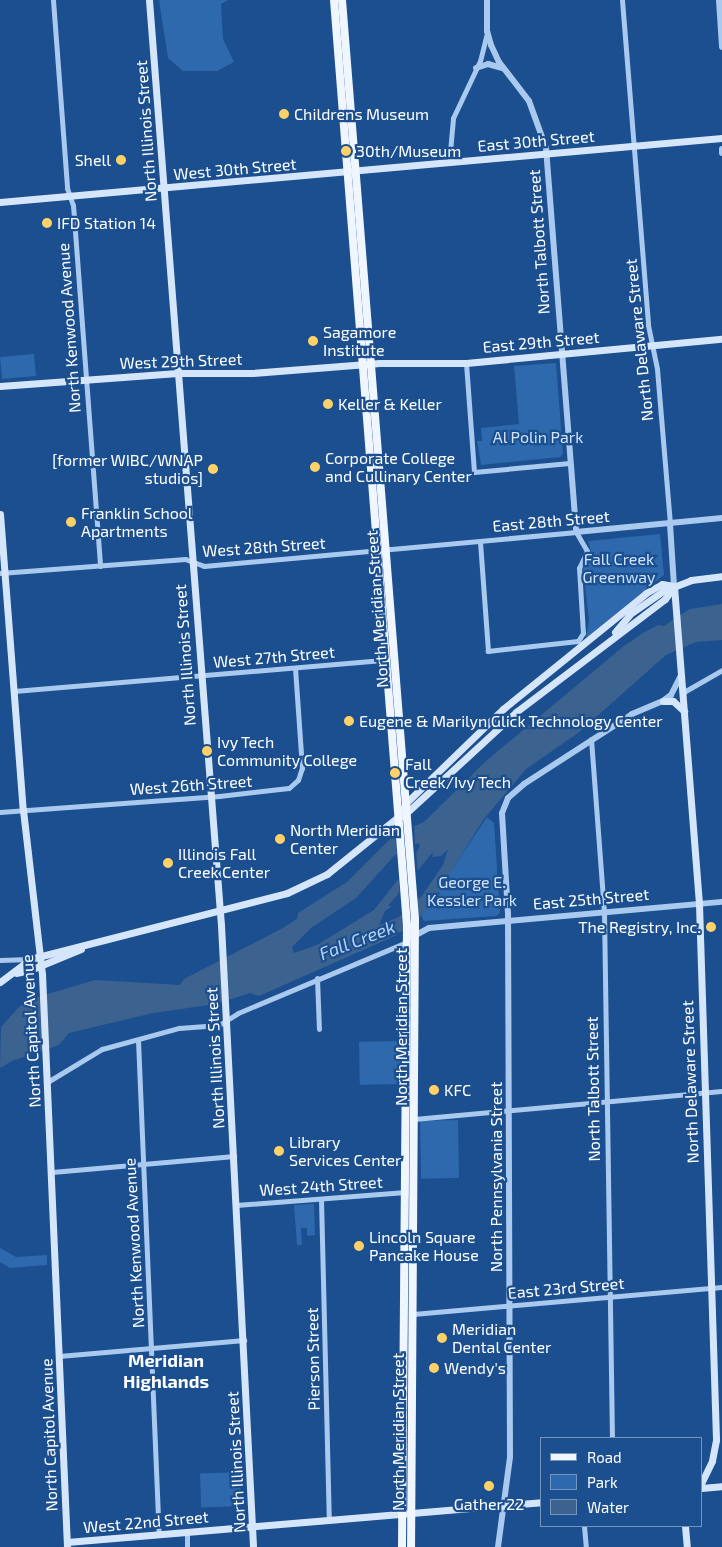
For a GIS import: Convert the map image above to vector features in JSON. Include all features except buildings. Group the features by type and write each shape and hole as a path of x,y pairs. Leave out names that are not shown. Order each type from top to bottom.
{"main road":[{"name":"North Illinois Street","path":"149,0 222,934 253,1547"},
{"name":"North Meridian Street","path":"334,0 352,172"},
{"name":"North Meridian Street","path":"342,0 352,172 367,364 382,550 407,802 415,918 413,1314 407,1513 402,1547"},
{"name":"East 30th Street","path":"352,172 722,138"},
{"name":"West 30th Street","path":"0,202 164,190 352,172"},
{"name":"East 29th Street","path":"367,364 466,363 722,339"},
{"name":"West 29th Street","path":"0,386 178,373 252,373 367,364"},
{"name":"North Capitol Avenue","path":"0,514 2,573 14,691 23,810 42,965 49,1081 67,1545"},
{"name":"North Meridian Street","path":"382,550 386,660 407,925 407,1513 411,1547"},
{"path":"16,973 30,959 41,955 100,942 287,893 327,874 398,817 407,802 503,709 636,601 662,584 674,586 722,576"},
{"path":"398,817 407,815 507,720 607,642 666,599 674,586"},
{"name":"North Delaware Street","path":"674,586 699,904 716,1440 712,1461 702,1482"},
{"path":"664,701 675,702 684,711"},
{"path":"0,982 16,973 100,942"},
{"path":"702,1488 722,1486"},
{"name":"West 22nd Street","path":"67,1545 159,1534 540,1502"},
{"path":"685,1527 687,1547"}],"street":[{"name":"North Kenwood Avenue","path":"53,0 100,566"},
{"path":"450,163 453,118 476,68 487,31 487,0"},
{"name":"North Delaware Street","path":"622,0 652,346 658,369 674,586"},
{"path":"718,0 722,47"},
{"name":"North Talbott Street","path":"480,541 488,651 579,640 583,632 579,568 587,551 576,532 547,154 533,108 503,68 487,31"},
{"path":"476,68 488,64 503,68"},
{"path":"466,363 474,472 570,463"},
{"name":"East 28th Street","path":"382,550 722,518"},
{"name":"West 28th Street","path":"2,573 185,559 199,566 382,550"},
{"name":"West 27th Street","path":"14,691 386,660"},
{"name":"West 26th Street","path":"0,812 279,791 298,780 302,760 295,668"},
{"path":"682,693 722,670"},
{"path":"592,739 632,714 664,701 671,695 680,675"},
{"name":"North Talbott Street","path":"592,739 604,912 612,1437"},
{"name":"North Pennsylvania Street","path":"498,1547 502,1505 510,1456 508,920 501,820 504,807 510,795 592,739"},
{"name":"East 25th Street","path":"407,942 425,928 722,902"},
{"path":"49,1081 102,1049 179,1028 219,1025 317,978 407,942"},
{"path":"0,960 30,959"},
{"path":"317,978 319,1029"},
{"name":"North Kenwood Avenue","path":"138,1040 159,1534"},
{"path":"414,1118 722,1091"},
{"path":"52,1172 234,1156"},
{"name":"West 24th Street","path":"236,1206 406,1192"},
{"name":"Pierson Street","path":"321,1198 329,1520"},
{"name":"East 23rd Street","path":"413,1314 722,1287"},
{"path":"59,1356 244,1340"},
{"path":"584,1527 586,1547"},
{"path":"186,1532 187,1547"}],"green space":[{"path":"159,0 228,0 221,4 223,39 234,62 217,71 183,71 168,58"},
{"path":"34,354 36,376 2,379 0,357"},
{"name":"Al Polin Park","path":"556,363 563,454 560,457 481,465 477,441 482,441 481,428 519,424 514,366"},
{"name":"Fall Creek Greenway","path":"660,534 664,575 586,638 589,620 583,568 591,551 588,541"},
{"name":"George E. Kessler Park","path":"487,817 494,823 500,913 496,916 424,921 421,916"},
{"path":"400,1041 401,1084 360,1085 359,1042"},
{"path":"458,1120 459,1178 421,1179 420,1121"},
{"path":"314,1204 315,1235 307,1236 307,1228 301,1228 302,1245 297,1245 294,1205"},
{"path":"0,1248 16,1257 47,1255 47,1265 10,1268 0,1262"},
{"path":"240,1472 241,1506 201,1507 200,1473"}],"water":[{"name":"Fall Creek","path":"722,604 722,640 696,642 666,655 578,733 526,769 484,819 426,911 397,935 259,996 250,993 216,1004 153,1013 69,1033 59,1045 12,1061 0,1068 1,1027 19,1007 31,999 95,980 180,985 184,979 297,919 298,913 347,882 394,835 424,822 486,761 624,646 658,625 664,626 690,609","holes":["418,843 420,846 411,863 374,910 317,945 294,953 292,947 311,928 356,898 394,856","448,849 443,865 421,897 399,917 379,925 385,911 392,906 388,906 433,852 432,857 441,856"]}],"pier":[{"path":"414,822 415,846 397,856 395,835"},
{"path":"416,850 418,876 400,896 398,876"}],"place":[{"name":"Childrens Museum","path":"284,114"},
{"name":"30th/Museum","path":"346,151"},
{"name":"Shell","path":"121,160"},
{"name":"IFD Station 14","path":"47,223"},
{"name":"Sagamore Institute","path":"313,341"},
{"name":"Keller & Keller","path":"328,404"},
{"name":"Corporate College and Cullinary Center","path":"315,467"},
{"name":"[former WIBC/WNAP studios]","path":"213,469"},
{"name":"Franklin School Apartments","path":"71,522"},
{"name":"Eugene & Marilyn Glick Technology Center","path":"349,721"},
{"name":"Ivy Tech Community College","path":"207,751"},
{"name":"Fall Creek/Ivy Tech","path":"395,773"},
{"name":"North Meridian Center","path":"280,839"},
{"name":"Illinois Fall Creek Center","path":"168,863"},
{"name":"The Registry, Inc.","path":"711,927"},
{"name":"KFC","path":"434,1090"},
{"name":"Library Services Center","path":"279,1151"},
{"name":"Lincoln Square Pancake House","path":"359,1246"},
{"name":"Meridian Dental Center","path":"442,1338"},
{"name":"Wendy's","path":"434,1368"},
{"name":"Gather 22","path":"489,1486"}],"district":[{"name":"Meridian Highlands","path":"166,1371"}]}
